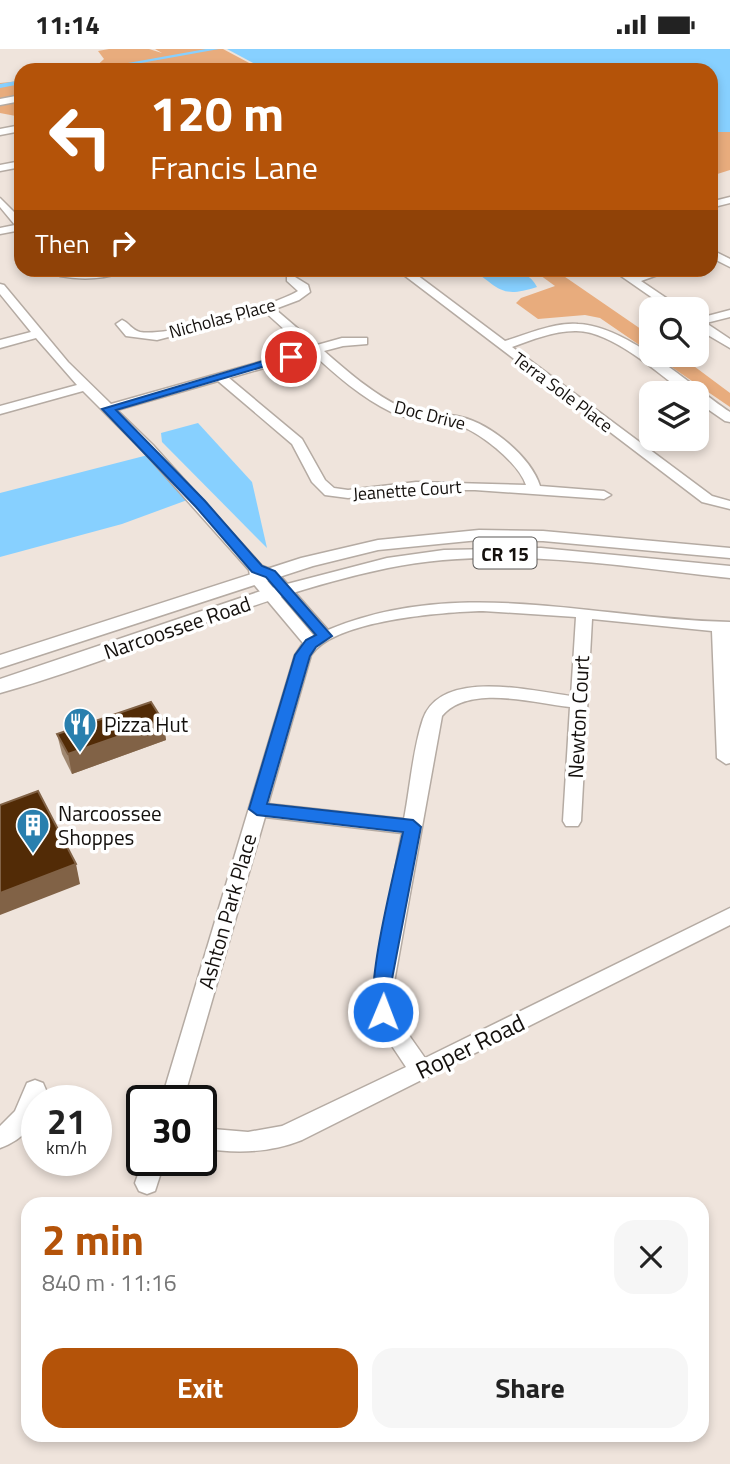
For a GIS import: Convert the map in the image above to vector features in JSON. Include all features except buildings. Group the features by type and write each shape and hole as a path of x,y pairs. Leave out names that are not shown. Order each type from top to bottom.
{"main road":[{"name":"Narcoossee Road","path":"0,662 261,573 376,546 479,535 543,535 730,553"},
{"name":"Narcoossee Road","path":"0,686 277,592 387,563 444,555 497,553 561,555 730,572"},
{"path":"0,676 75,652 86,634"}],"street":[{"path":"0,201 14,218"},
{"name":"Terra Sole Place","path":"411,277 707,499 730,505"},
{"path":"627,277 658,297"},
{"path":"631,280 641,277"},
{"name":"Nicholas Place","path":"122,324 130,333 156,336 266,307 290,300 304,292 304,287 291,279"},
{"path":"0,287 85,387 200,504 318,640 391,615 447,605 511,606 725,627 726,758"},
{"name":"Doc Drive","path":"266,307 314,350 390,407 427,417 460,421 476,427 527,470 534,479 534,488"},
{"path":"709,319 730,313"},
{"path":"502,346 563,329 578,327 600,331 676,381"},
{"path":"709,330 730,344"},
{"path":"0,344 38,334"},
{"path":"108,409 342,342 363,341"},
{"name":"Jeanette Court","path":"220,377 297,442 319,482 330,492 348,494 416,486 534,488 604,495"},
{"path":"0,409 85,387"},
{"path":"709,403 730,418"},
{"name":"Newton Court","path":"572,821 584,614"},
{"name":"Ashton Park Place","path":"177,1085 303,655 318,640"},
{"path":"421,1070 391,1027 383,1012 381,999 432,718 442,703 465,693 479,691 578,702"},
{"path":"257,809 413,827"},
{"name":"Roper Road","path":"217,1141 270,1141 293,1133 730,916"},
{"path":"0,1138 13,1131 21,1122"},
{"path":"147,1183 149,1176"}],"shaded area":[{"path":"149,49 162,53 155,49 223,49 249,63 100,63 104,59 98,51"},
{"path":"14,82 14,116 0,113 0,83"},
{"path":"718,132 730,132 730,170 718,174"},
{"path":"543,277 565,277 639,328 639,345 600,318 585,315 538,319 516,303 521,298 555,286"},
{"path":"672,367 695,367 730,393 730,407 709,393 709,381 692,381"}],"water":[{"path":"227,49 730,49 730,132 718,132 718,63 253,63"},
{"path":"482,277 528,277 537,287 509,292"},
{"path":"198,423 252,482 267,548 162,442 161,433"},
{"path":"148,455 190,499 122,524 0,557 0,493"}],"waterway":[{"path":"133,63 216,49"},
{"path":"0,86 14,83"}],"place":[{"name":"Pizza Hut","path":"80,754"},
{"name":"Narcoossee Shoppes","path":"33,855"}],"route":[{"path":"291,357 108,409 148,448 257,569 271,574 325,636 311,643 303,655 257,809 413,827 383,979 383,1012"}]}
